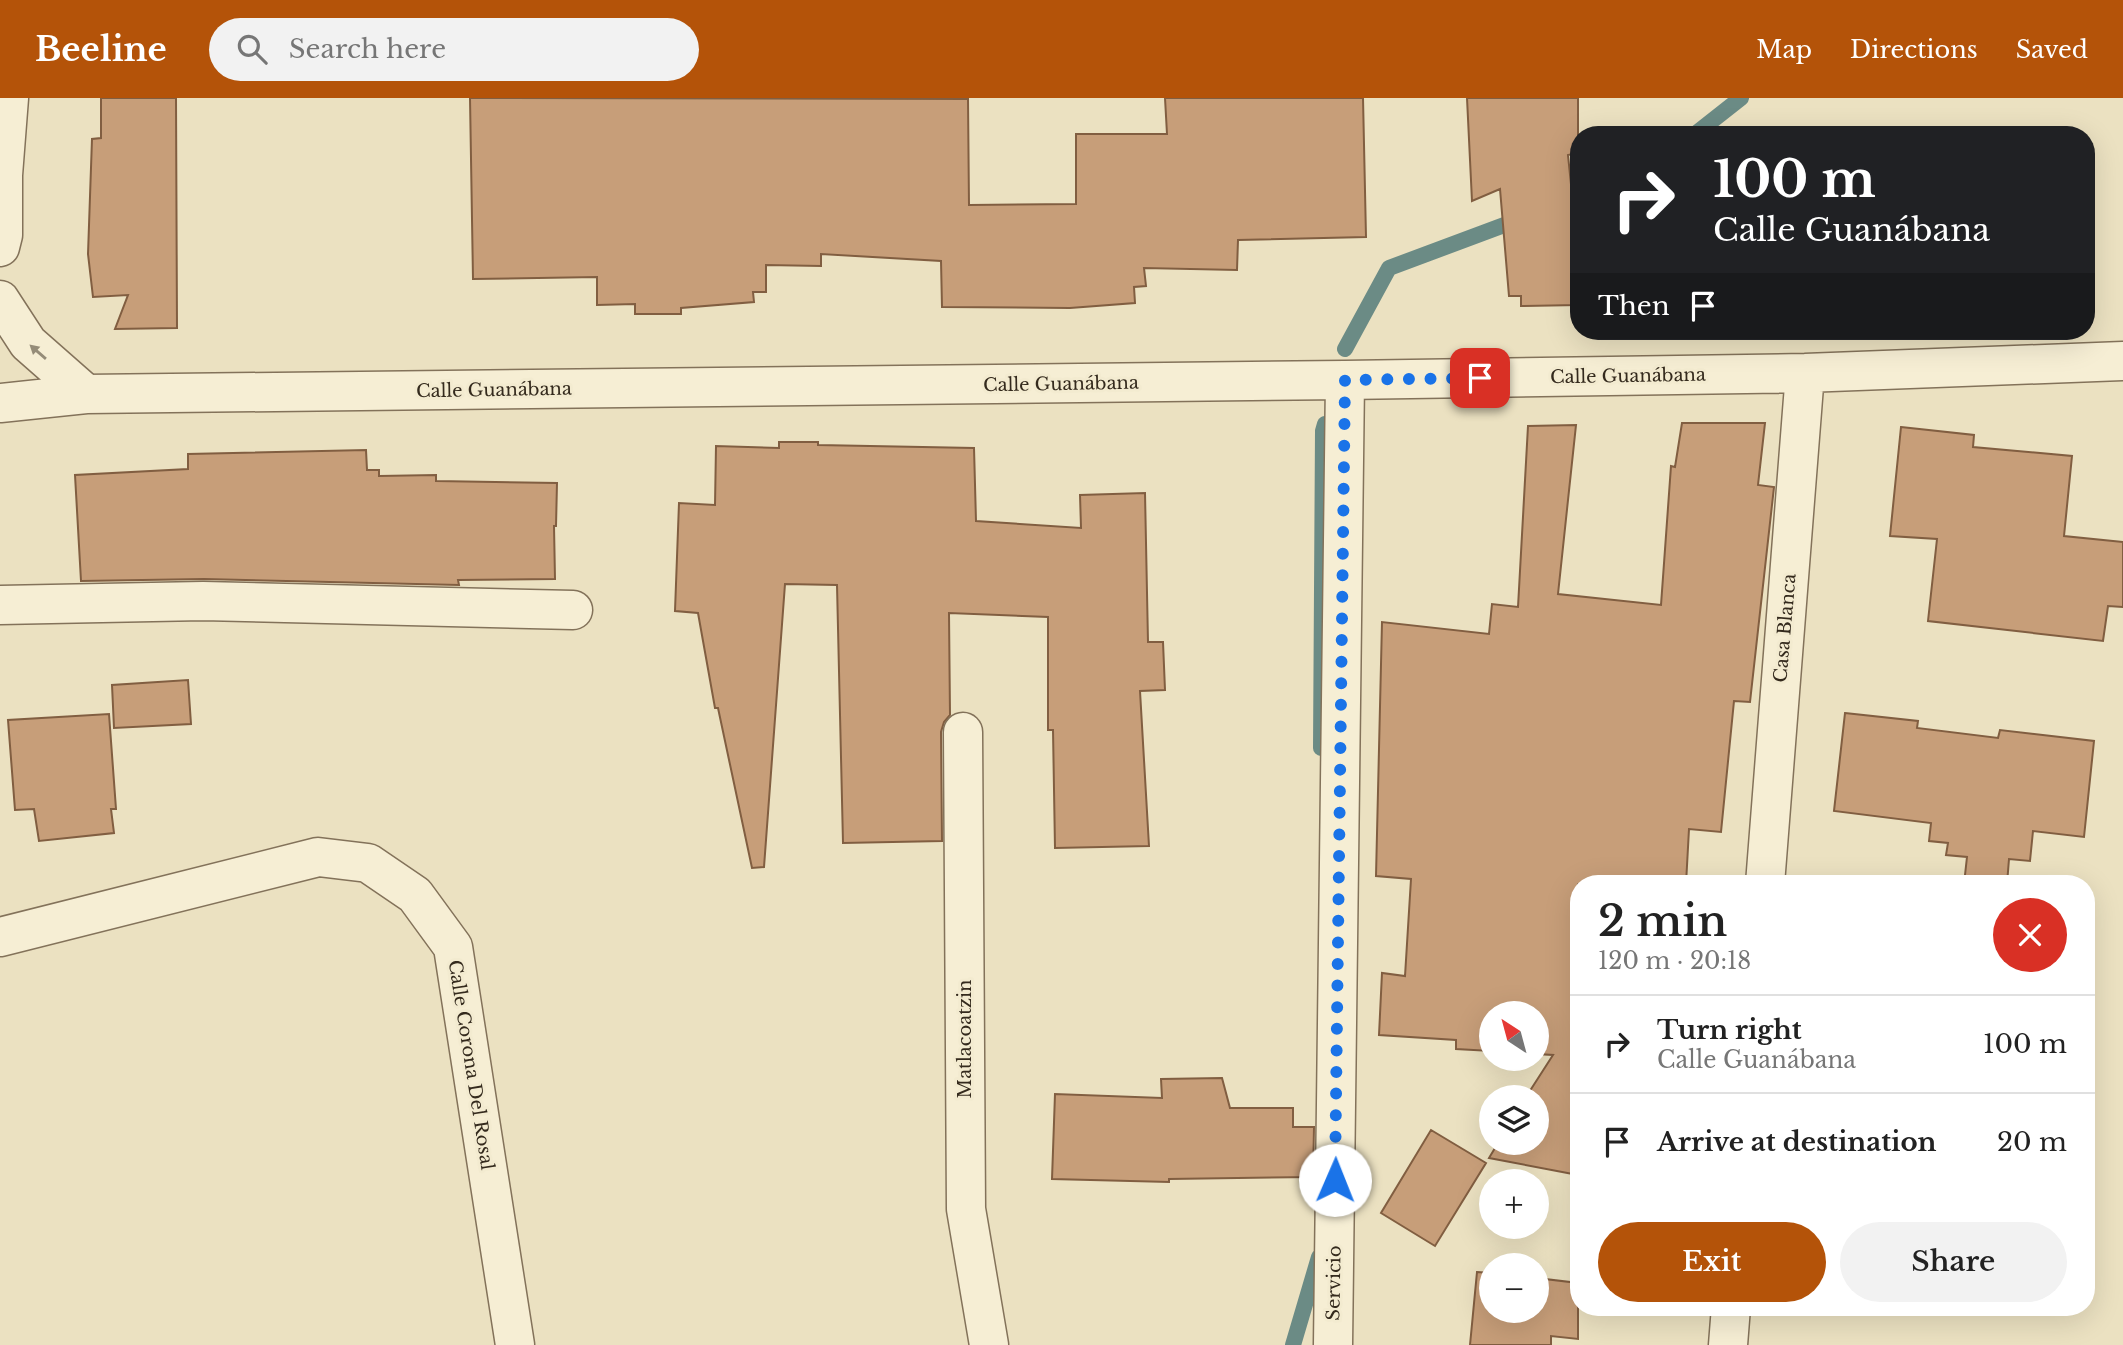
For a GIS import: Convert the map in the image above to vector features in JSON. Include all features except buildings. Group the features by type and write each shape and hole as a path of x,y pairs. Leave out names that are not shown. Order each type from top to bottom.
{"street":[{"path":"0,247 3,235 3,175 9,98"},
{"path":"0,300 28,343 86,394"},
{"name":"Calle Guanábana","path":"0,403 86,394 1805,373 2123,361"},
{"name":"Casa Blanca","path":"1766,875 1805,373"},
{"name":"Servicio","path":"1333,1345 1345,380"},
{"path":"0,605 203,601 573,610"},
{"name":"Matlacoatzin","path":"964,732 966,1209 989,1345"},
{"name":"Calle Corona Del Rosal","path":"0,937 318,857 368,863 415,895 453,947 515,1345"},
{"path":"1728,1345 1730,1316"}],"waterway":[{"path":"1705,126 1741,98"},
{"path":"1554,206 1570,200"},
{"path":"1345,349 1389,268 1523,218"},
{"path":"1321,748 1325,424"},
{"path":"1293,1345 1319,1257"}],"route":[{"path":"1335,1180 1345,380 1480,378"}]}
